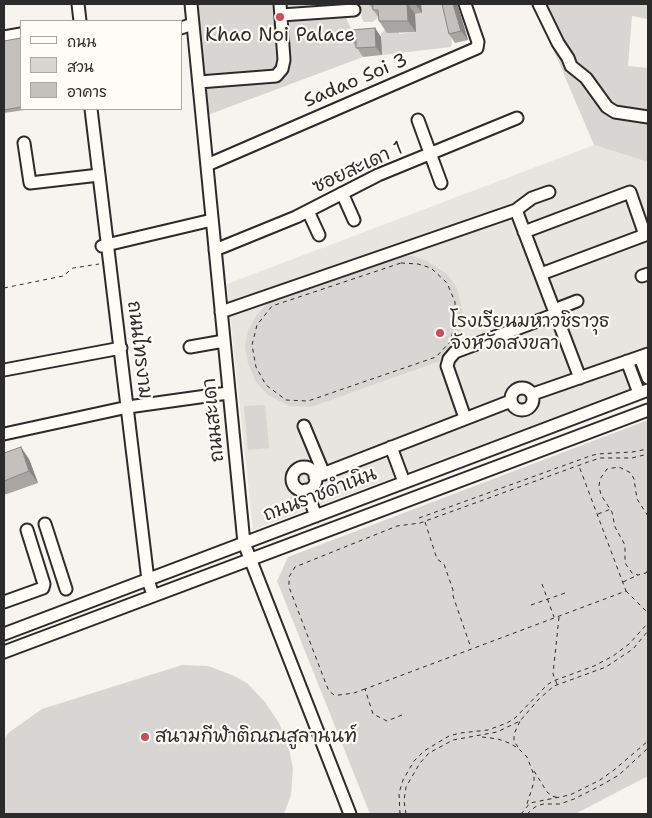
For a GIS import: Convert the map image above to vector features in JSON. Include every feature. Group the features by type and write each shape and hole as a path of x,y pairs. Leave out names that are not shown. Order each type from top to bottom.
{"street":[{"path":"78,4 80,20"},
{"name":"ถนนสะเดา","path":"191,4 244,542 350,814"},
{"name":"Sadao Soi 3","path":"207,165 477,48 478,42 466,4"},
{"path":"539,4 571,66 586,78 607,107 615,112 648,117"},
{"path":"199,82 276,76 282,69 284,60 280,10 354,10"},
{"path":"182,28 193,24"},
{"path":"4,37 20,34"},
{"name":"ถนนไทรงาม","path":"91,110 105,245 110,262 148,580 153,595"},
{"name":"ซอยสะเดา 1","path":"215,250 308,211 378,175 517,118"},
{"path":"418,120 441,183"},
{"path":"24,143 30,183 99,175"},
{"path":"221,312 516,210 532,198 549,192"},
{"path":"524,232 630,192 647,235 541,274"},
{"path":"342,193 354,220"},
{"path":"516,210 580,378"},
{"path":"308,211 319,235"},
{"path":"105,245 212,220"},
{"path":"465,418 447,366 449,359 455,352 555,312 577,301"},
{"path":"190,347 224,341"},
{"path":"4,370 121,348"},
{"path":"532,394 644,355 648,378"},
{"path":"627,361 644,392"},
{"path":"518,388 527,388 532,394 533,401 525,410 517,408 511,401 513,393 518,388"},
{"name":"ถนนราชดำเนิน","path":"4,634 644,392"},
{"path":"4,434 128,407 228,393"},
{"path":"320,476 304,467 293,473 292,481 298,489 306,490 313,486 320,476 511,401"},
{"name":"ถนนราชดำเนิน","path":"4,652 648,410"},
{"path":"304,426 320,476"},
{"path":"391,447 404,482"},
{"path":"306,490 316,516"},
{"path":"45,524 66,589"},
{"path":"4,602 43,588 44,584 27,530"}],"path":[{"path":"4,288 63,276 73,268 110,262"},
{"path":"401,263 418,264 431,268 447,283 455,302 455,324 450,342 436,357 308,401 286,400 266,385 256,367 252,345 257,325 272,306 401,263"},
{"path":"419,518 590,456 648,449"},
{"path":"626,591 364,689 346,695 334,695 329,691 287,583 296,567 397,526 424,522 600,458 632,458 648,454"},
{"path":"579,465 626,591 648,613"},
{"path":"638,575 632,573 625,563 625,545 615,527 610,509 601,495 600,479 607,469 619,467 631,472 634,478 637,499 648,516"},
{"path":"597,514 610,509"},
{"path":"424,522 438,559 444,564 471,649"},
{"path":"648,535 648,545"},
{"path":"622,582 646,572 648,569"},
{"path":"542,584 554,618"},
{"path":"531,605 565,593"},
{"path":"558,684 553,674 559,616"},
{"path":"400,814 399,793 403,780 414,761 424,751 449,736 488,730 508,723 553,681 594,666 613,656 629,644 648,623"},
{"path":"560,798 552,796 547,792 527,757 514,741 514,734 520,721 539,699 558,684 606,667 633,649 648,631"},
{"path":"364,689 373,714 387,721 402,715"},
{"path":"406,814 404,801 406,788 420,763 429,753 453,740 497,732 520,721"},
{"path":"480,736 498,739 518,748"},
{"path":"521,814 530,803 560,798 600,780 648,741"},
{"path":"527,814 535,806 560,804 598,787 619,775 648,748"},
{"path":"526,808 534,782 532,767"}],"shaded area":[{"name":"โรงเรียนมหาวชิราวุธ จังหวัดสงขลา","path":"594,145 648,162 648,382 253,530 227,284"}],"green space":[{"path":"192,4 276,4 280,63 277,70 201,79"},
{"path":"283,4 346,4 286,7"},
{"path":"360,4 376,4 378,18 372,22 364,22"},
{"path":"421,4 445,4 452,42 451,47 382,55 381,33 387,28 399,32 399,34 416,32 415,14 422,13"},
{"path":"534,4 648,4 648,19 632,16 628,66 648,68 648,162 594,145"},
{"path":"345,15 363,57 205,116 202,85 279,78 287,23"},
{"path":"412,256 427,261 447,274 457,288 462,309 461,330 451,349 440,361 311,407 289,406 268,395 256,382 248,363 245,347 248,331 256,316 270,300 399,257"},
{"path":"265,405 269,448 248,450 244,406"},
{"path":"648,420 648,776 575,814 370,814 277,581 288,557"},
{"name":"สนามกีฬาติณณสูลานนท์","path":"182,665 208,666 232,675 247,683 265,702 279,723 288,745 293,768 291,795 284,814 4,814 4,741 8,733 42,709"}],"building":[{"path":"373,4 407,4 408,21 379,21 378,10 373,10"},
{"path":"442,4 453,4 461,31 449,34"},
{"path":"375,28 376,47 356,48 356,39 351,39 351,30"},
{"path":"20,38 20,107 4,110 4,41"},
{"path":"21,447 29,471 4,481 4,453"}],"place":[{"name":"Khao Noi Palace","path":"280,17"},
{"name":"โรงเรียนมหาวชิราวุธ จังหวัดสงขลา","path":"440,333"},
{"name":"สนามกีฬาติณณสูลานนท์","path":"145,737"}]}
